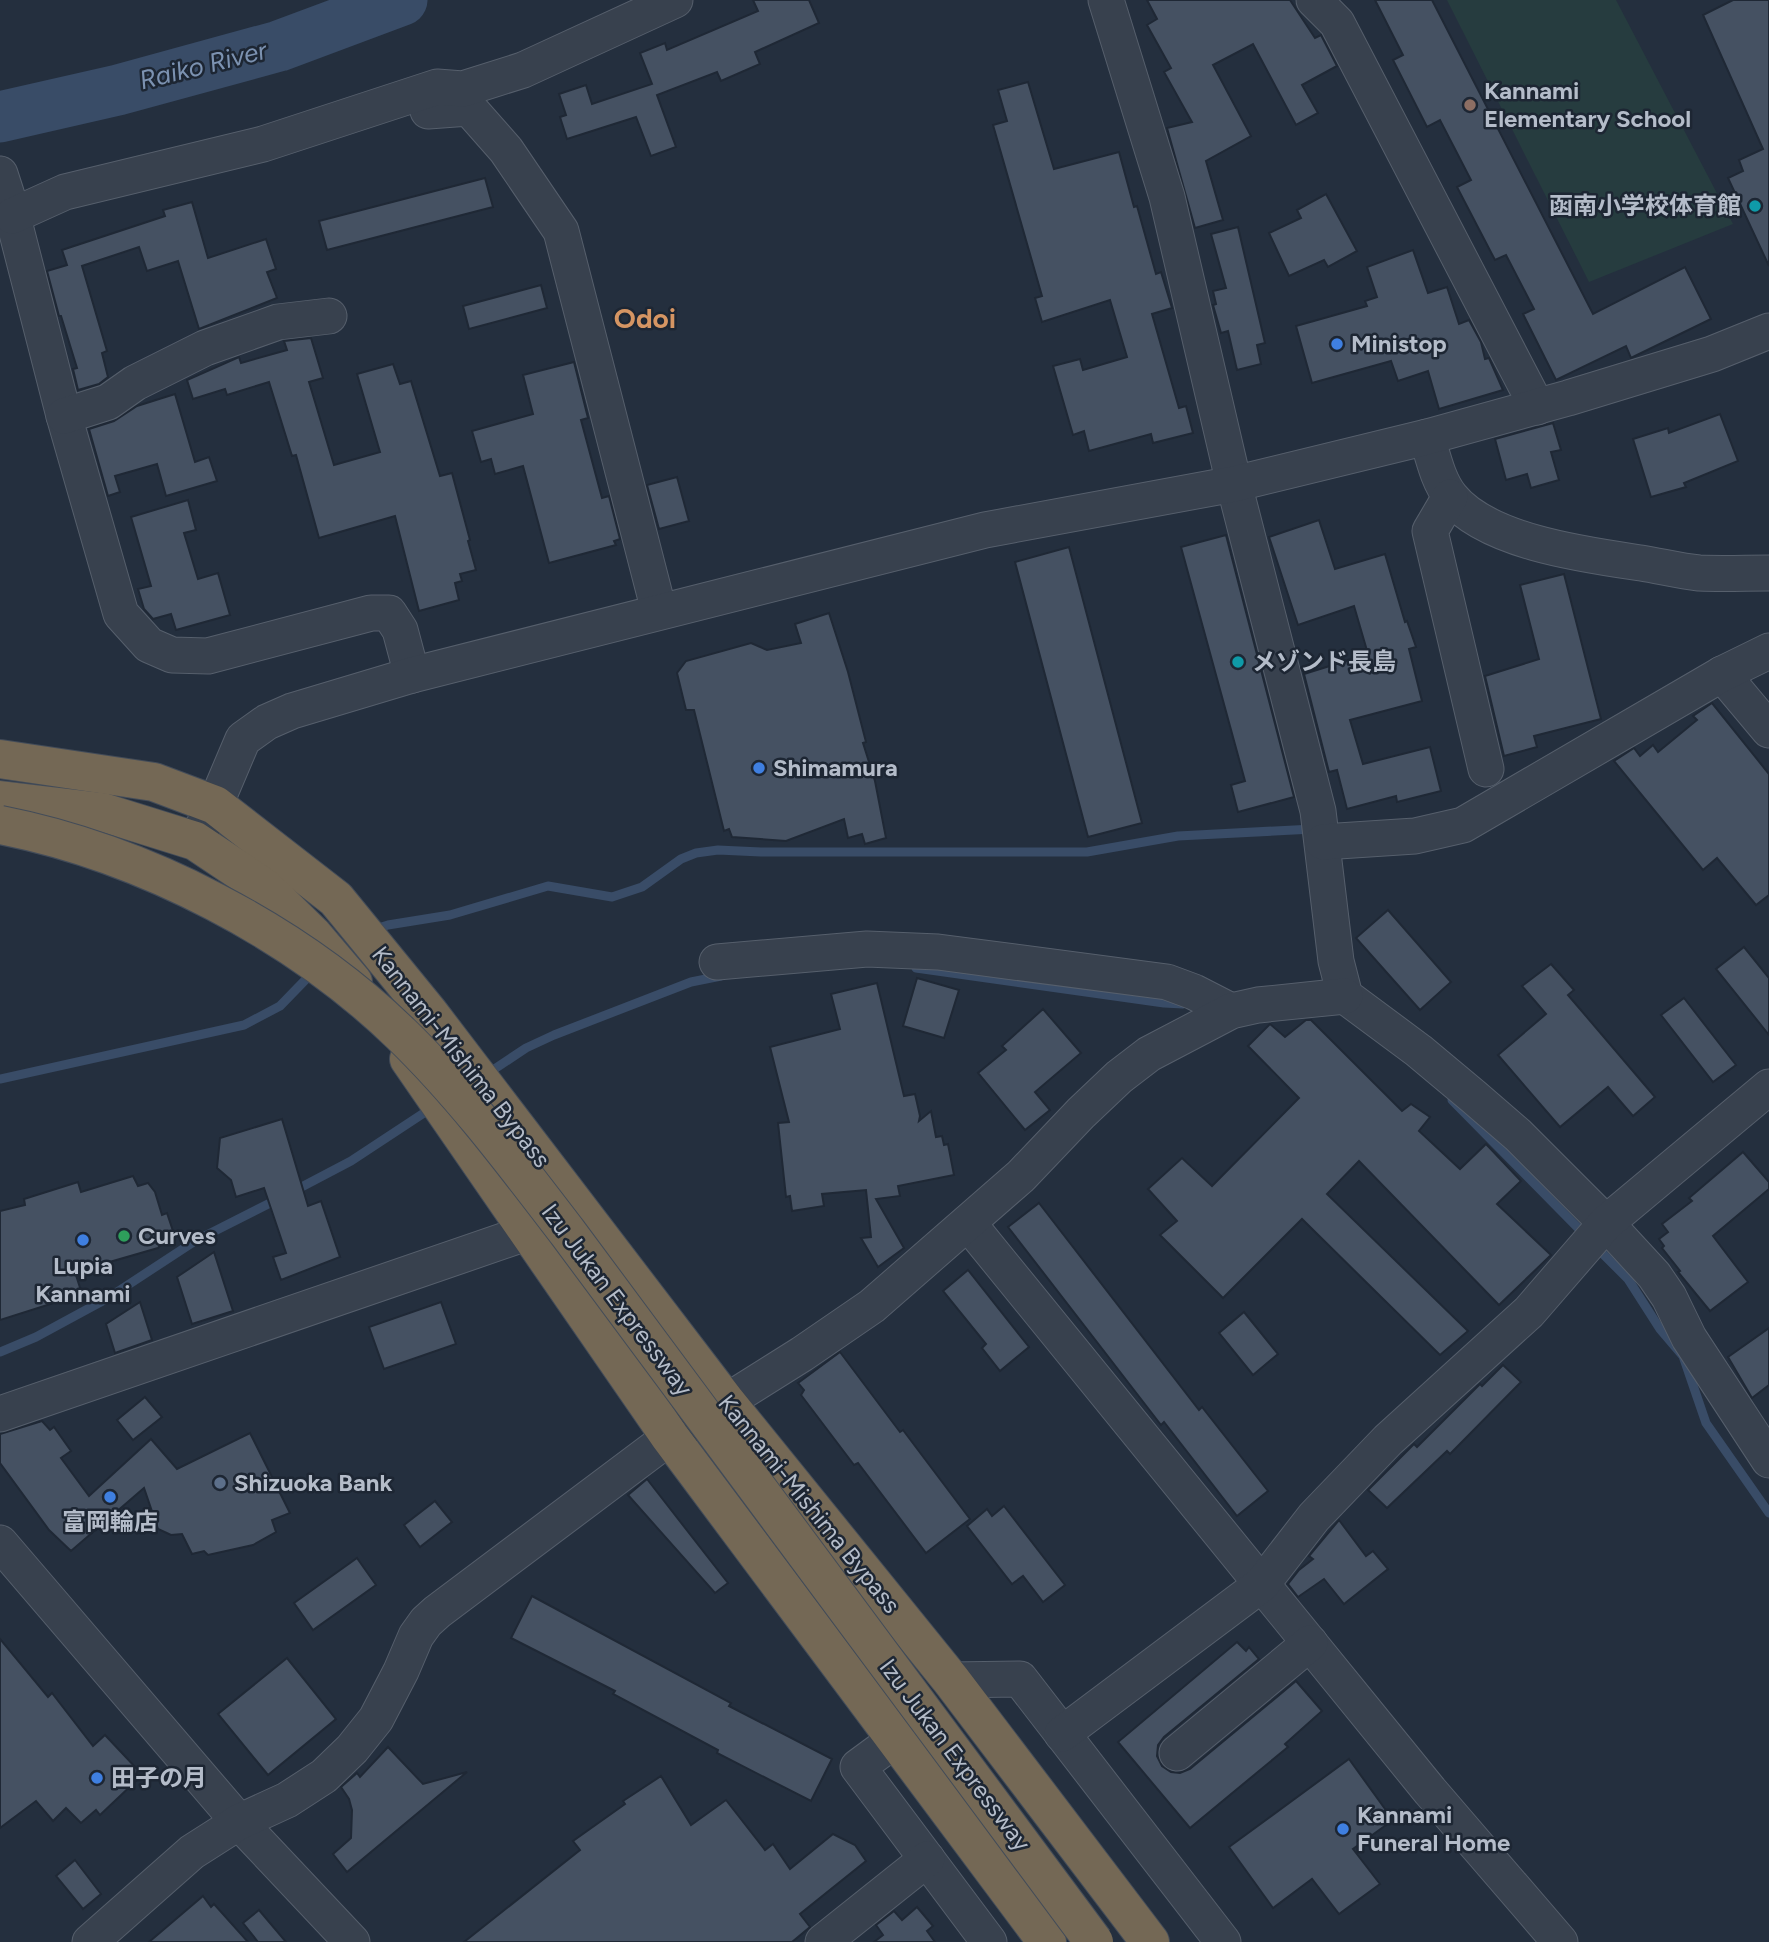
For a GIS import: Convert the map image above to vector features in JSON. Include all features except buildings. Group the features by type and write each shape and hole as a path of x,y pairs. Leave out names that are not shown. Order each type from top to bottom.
{"highway":[{"name":"Kannami-Mishima Bypass","path":"0,759 154,782 215,805 336,899 429,1013 726,1402 951,1680 1150,1942"},
{"name":"Kannami-Mishima Bypass","path":"0,800 102,812 195,841 265,888 313,935 358,987 670,1437 1047,1942"},
{"name":"Izu Jukan Expressway","path":"0,825 88,849 139,868 203,897 260,928 310,960 400,1033 500,1145 559,1222 1094,1942"}],"street":[{"path":"412,675 400,630 389,613 371,613 208,656 172,655 149,645 121,614 9,219 65,192 263,144 437,87 463,89 523,70 675,0"},
{"path":"1106,0 1167,197 1234,484 1318,811 1336,961 1345,996 1419,1051 1491,1112 1606,1223 1654,1275 1669,1297 1689,1338 1769,1460"},
{"path":"1314,0 1337,23 1537,407"},
{"path":"352,116 469,108 506,150 561,231 659,611"},
{"path":"64,416 108,402 135,383 205,348 278,322 329,316"},
{"path":"195,841 215,805 243,739 267,722 292,711 412,675 985,530 1234,484 1427,438 1712,354 1769,331"},
{"path":"1427,438 1438,472 1450,497 1473,517 1501,531 1536,543 1699,572 1769,573"},
{"path":"1450,497 1430,531 1486,769"},
{"path":"1323,842 1415,836 1463,825 1722,674 1769,651"},
{"path":"1722,674 1769,730"},
{"path":"716,962 867,948 937,952 1167,982 1194,992 1231,1012"},
{"path":"90,1942 192,1852 239,1822 287,1800 324,1776 352,1749 376,1719 425,1622 670,1437 872,1306 1021,1176 1119,1077 1149,1054 1231,1012 1258,1005 1345,996"},
{"path":"1062,1734 1262,1584 1314,1517 1450,1381 1528,1312 1606,1223 1769,1087"},
{"path":"968,1223 1430,1791 1560,1942"},
{"path":"0,1414 529,1232"},
{"path":"0,1543 239,1822 352,1942"},
{"path":"1177,1754 1310,1643"},
{"path":"951,1680 1020,1679 1223,1942"},
{"path":"896,1739 858,1767 989,1942"},
{"path":"823,1942 927,1859"}],"green space":[{"path":"1447,0 1616,0 1733,224 1589,282"}],"waterway":[{"name":"Raiko River","path":"0,117 118,90 279,46 402,0"},
{"path":"372,930 450,915 548,886 612,897 642,887 681,859 696,853 718,850 1087,852 1178,836 1313,829"},
{"path":"916,968 1183,1004"},
{"path":"0,1079 244,1025 280,1006 313,972"},
{"path":"487,1074 526,1048 554,1035 691,982 721,976"},
{"path":"1452,1100 1587,1237"},
{"path":"292,1192 351,1161 433,1107"},
{"path":"0,1352 36,1337 108,1298 195,1241 280,1198"},
{"path":"1596,1247 1628,1279 1660,1329 1683,1356 1706,1423 1769,1513"}],"place":[{"name":"Kannami Elementary School","path":"1470,105"},
{"name":"函南小学校体育館","path":"1755,206"},
{"name":"Ministop","path":"1337,344"},
{"name":"メゾンド長島","path":"1238,662"},
{"name":"Shimamura","path":"759,768"},
{"name":"Curves","path":"124,1236"},
{"name":"Lupia Kannami","path":"83,1240"},
{"name":"Shizuoka Bank","path":"220,1483"},
{"name":"富岡輪店","path":"110,1497"},
{"name":"田子の月","path":"97,1778"},
{"name":"Kannami Funeral Home","path":"1343,1829"}],"district":[{"name":"Odoi","path":"645,318"}]}
